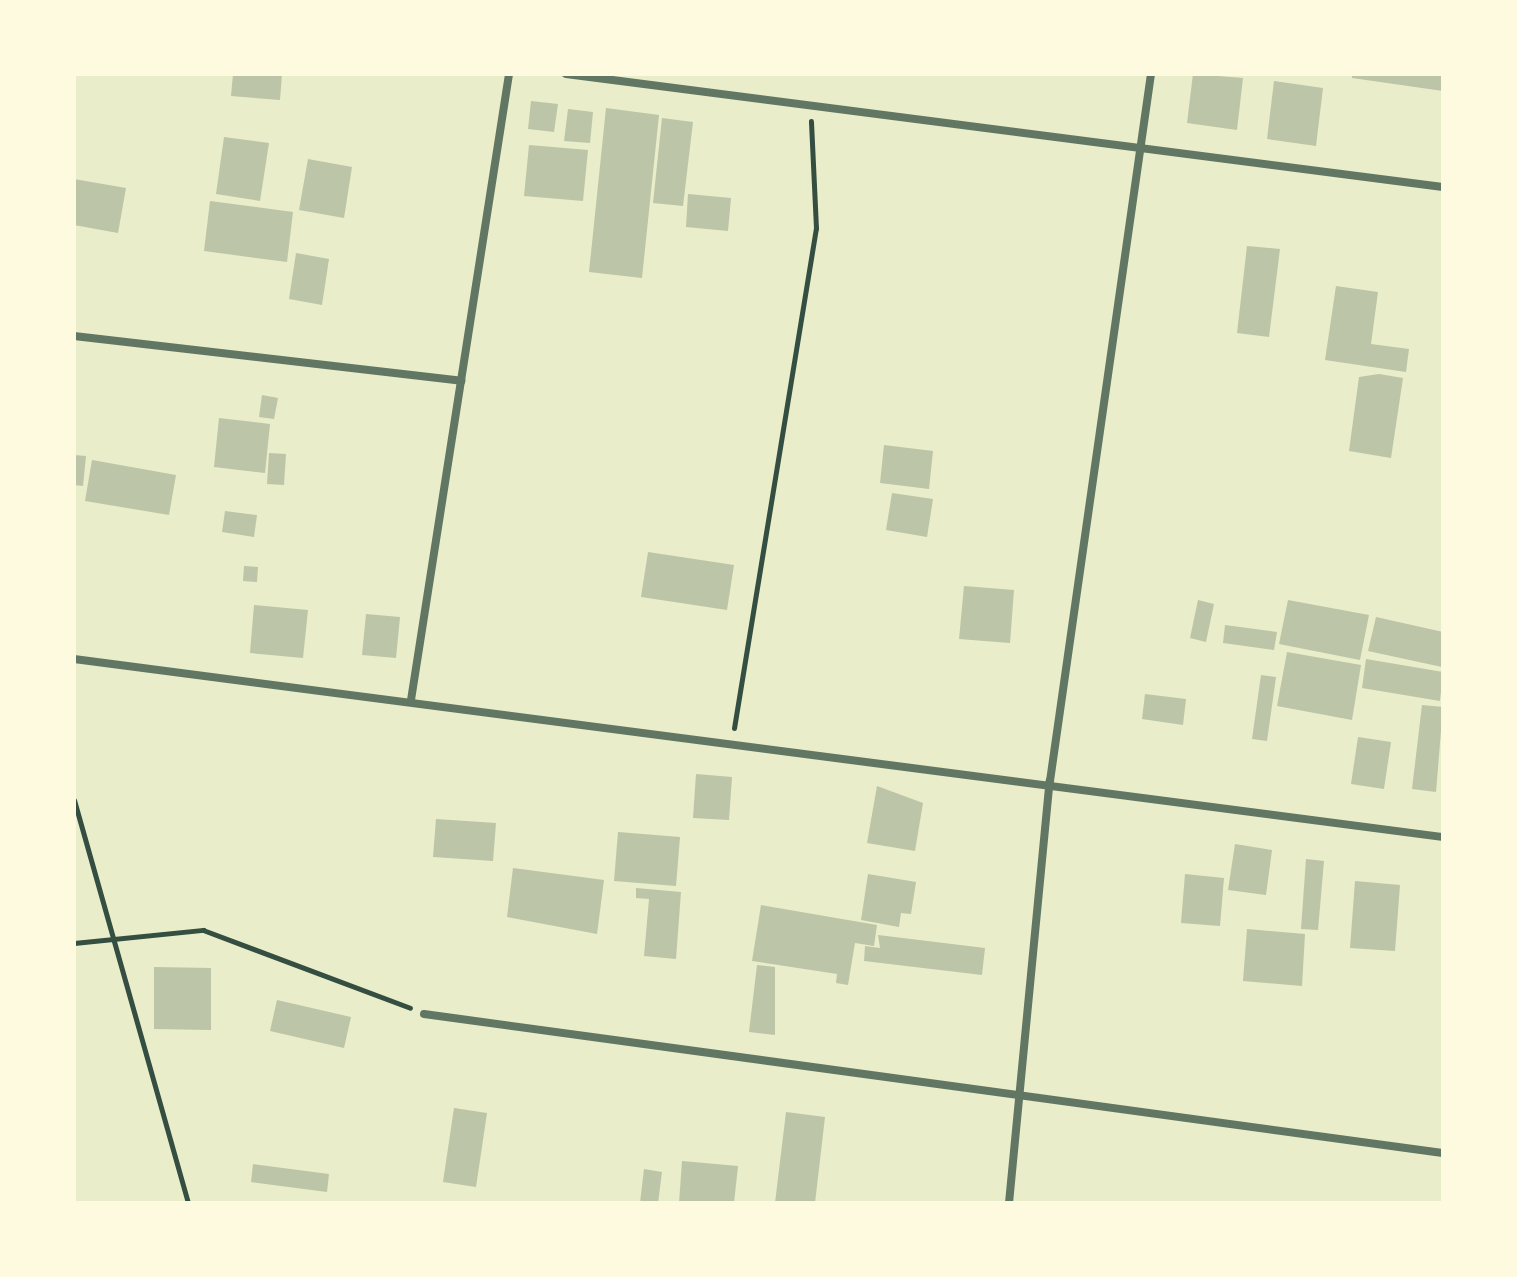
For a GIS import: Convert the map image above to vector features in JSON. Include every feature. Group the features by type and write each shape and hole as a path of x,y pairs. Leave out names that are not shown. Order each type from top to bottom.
{"street":[{"path":"411,700 509,74"},
{"path":"566,74 1142,143 1443,187"},
{"path":"1009,1203 1050,781 1151,74"},
{"path":"74,336 461,381"},
{"path":"74,659 1050,781 1443,837"},
{"path":"424,1014 1020,1091 1443,1153"}],"path":[{"path":"732,741 816,228 810,103"},
{"path":"74,800 108,935 188,1203"},
{"path":"74,943 108,935 203,930 424,1014"}],"building":[{"path":"233,74 282,74 280,100 231,96"},
{"path":"1193,74 1243,78 1237,130 1187,123"},
{"path":"1352,74 1443,74 1443,91 1352,78"},
{"path":"1274,81 1323,88 1316,146 1267,139"},
{"path":"531,101 558,104 554,132 528,129"},
{"path":"606,108 659,115 642,278 589,272"},
{"path":"568,109 593,112 590,143 564,141"},
{"path":"662,118 693,122 683,206 653,203"},
{"path":"224,137 269,143 260,201 216,194"},
{"path":"529,145 588,150 583,201 524,196"},
{"path":"308,159 352,167 344,218 299,210"},
{"path":"74,179 126,188 118,233 74,225"},
{"path":"688,194 731,198 728,231 686,227"},
{"path":"210,201 293,212 287,262 204,251"},
{"path":"1247,246 1280,249 1269,337 1237,333"},
{"path":"296,253 329,259 322,305 289,299"},
{"path":"1336,286 1378,292 1371,344 1409,349 1406,372 1325,360"},
{"path":"1379,374 1403,378 1391,458 1349,451 1359,377"},
{"path":"262,395 278,398 274,419 259,417"},
{"path":"219,418 270,424 265,473 214,467"},
{"path":"884,445 933,451 929,489 880,483"},
{"path":"269,453 286,454 284,485 267,484"},
{"path":"74,455 86,456 83,486 74,485"},
{"path":"92,460 176,475 169,515 85,501"},
{"path":"892,493 933,499 927,537 886,530"},
{"path":"225,511 257,515 254,537 222,532"},
{"path":"648,552 734,565 727,610 641,597"},
{"path":"244,566 258,567 257,582 243,581"},
{"path":"964,586 1014,590 1010,643 959,639"},
{"path":"1198,600 1214,604 1206,642 1190,638"},
{"path":"1288,600 1369,615 1360,660 1279,644"},
{"path":"254,605 308,610 303,658 250,653"},
{"path":"366,614 400,617 396,658 362,655"},
{"path":"1376,617 1443,632 1442,667 1368,651"},
{"path":"1225,625 1277,632 1274,650 1223,643"},
{"path":"1287,652 1361,665 1352,720 1277,706"},
{"path":"1366,659 1443,672 1440,701 1362,688"},
{"path":"1261,675 1276,677 1267,741 1252,739"},
{"path":"1145,694 1186,699 1183,725 1142,719"},
{"path":"1422,705 1443,707 1436,792 1412,789"},
{"path":"1358,737 1391,742 1384,789 1351,784"},
{"path":"696,774 732,777 729,820 693,818"},
{"path":"877,786 923,803 915,851 867,843"},
{"path":"436,819 496,823 493,861 433,857"},
{"path":"618,832 680,837 676,886 614,881"},
{"path":"1235,844 1272,850 1266,895 1228,890"},
{"path":"1306,859 1324,861 1318,930 1301,929"},
{"path":"513,868 604,880 597,934 507,917"},
{"path":"868,874 916,882 911,914 901,913 899,927 861,920"},
{"path":"1185,874 1224,878 1220,926 1181,923"},
{"path":"1355,881 1400,885 1395,951 1350,948"},
{"path":"636,888 681,892 676,959 644,956 649,899 636,898"},
{"path":"761,905 877,925 874,946 855,943 848,985 836,983 837,974 752,961"},
{"path":"1247,929 1305,934 1302,986 1243,981"},
{"path":"878,935 985,948 982,975 864,961 865,946 880,948"},
{"path":"757,965 775,967 775,1035 749,1032"},
{"path":"154,967 211,968 211,1030 154,1029"},
{"path":"277,1000 351,1017 344,1048 270,1031"},
{"path":"454,1108 487,1113 476,1187 443,1182"},
{"path":"786,1112 825,1117 815,1203 775,1203"},
{"path":"682,1161 738,1166 734,1203 679,1203"},
{"path":"253,1164 329,1174 327,1192 251,1182"},
{"path":"644,1169 662,1172 658,1203 640,1203"}]}
